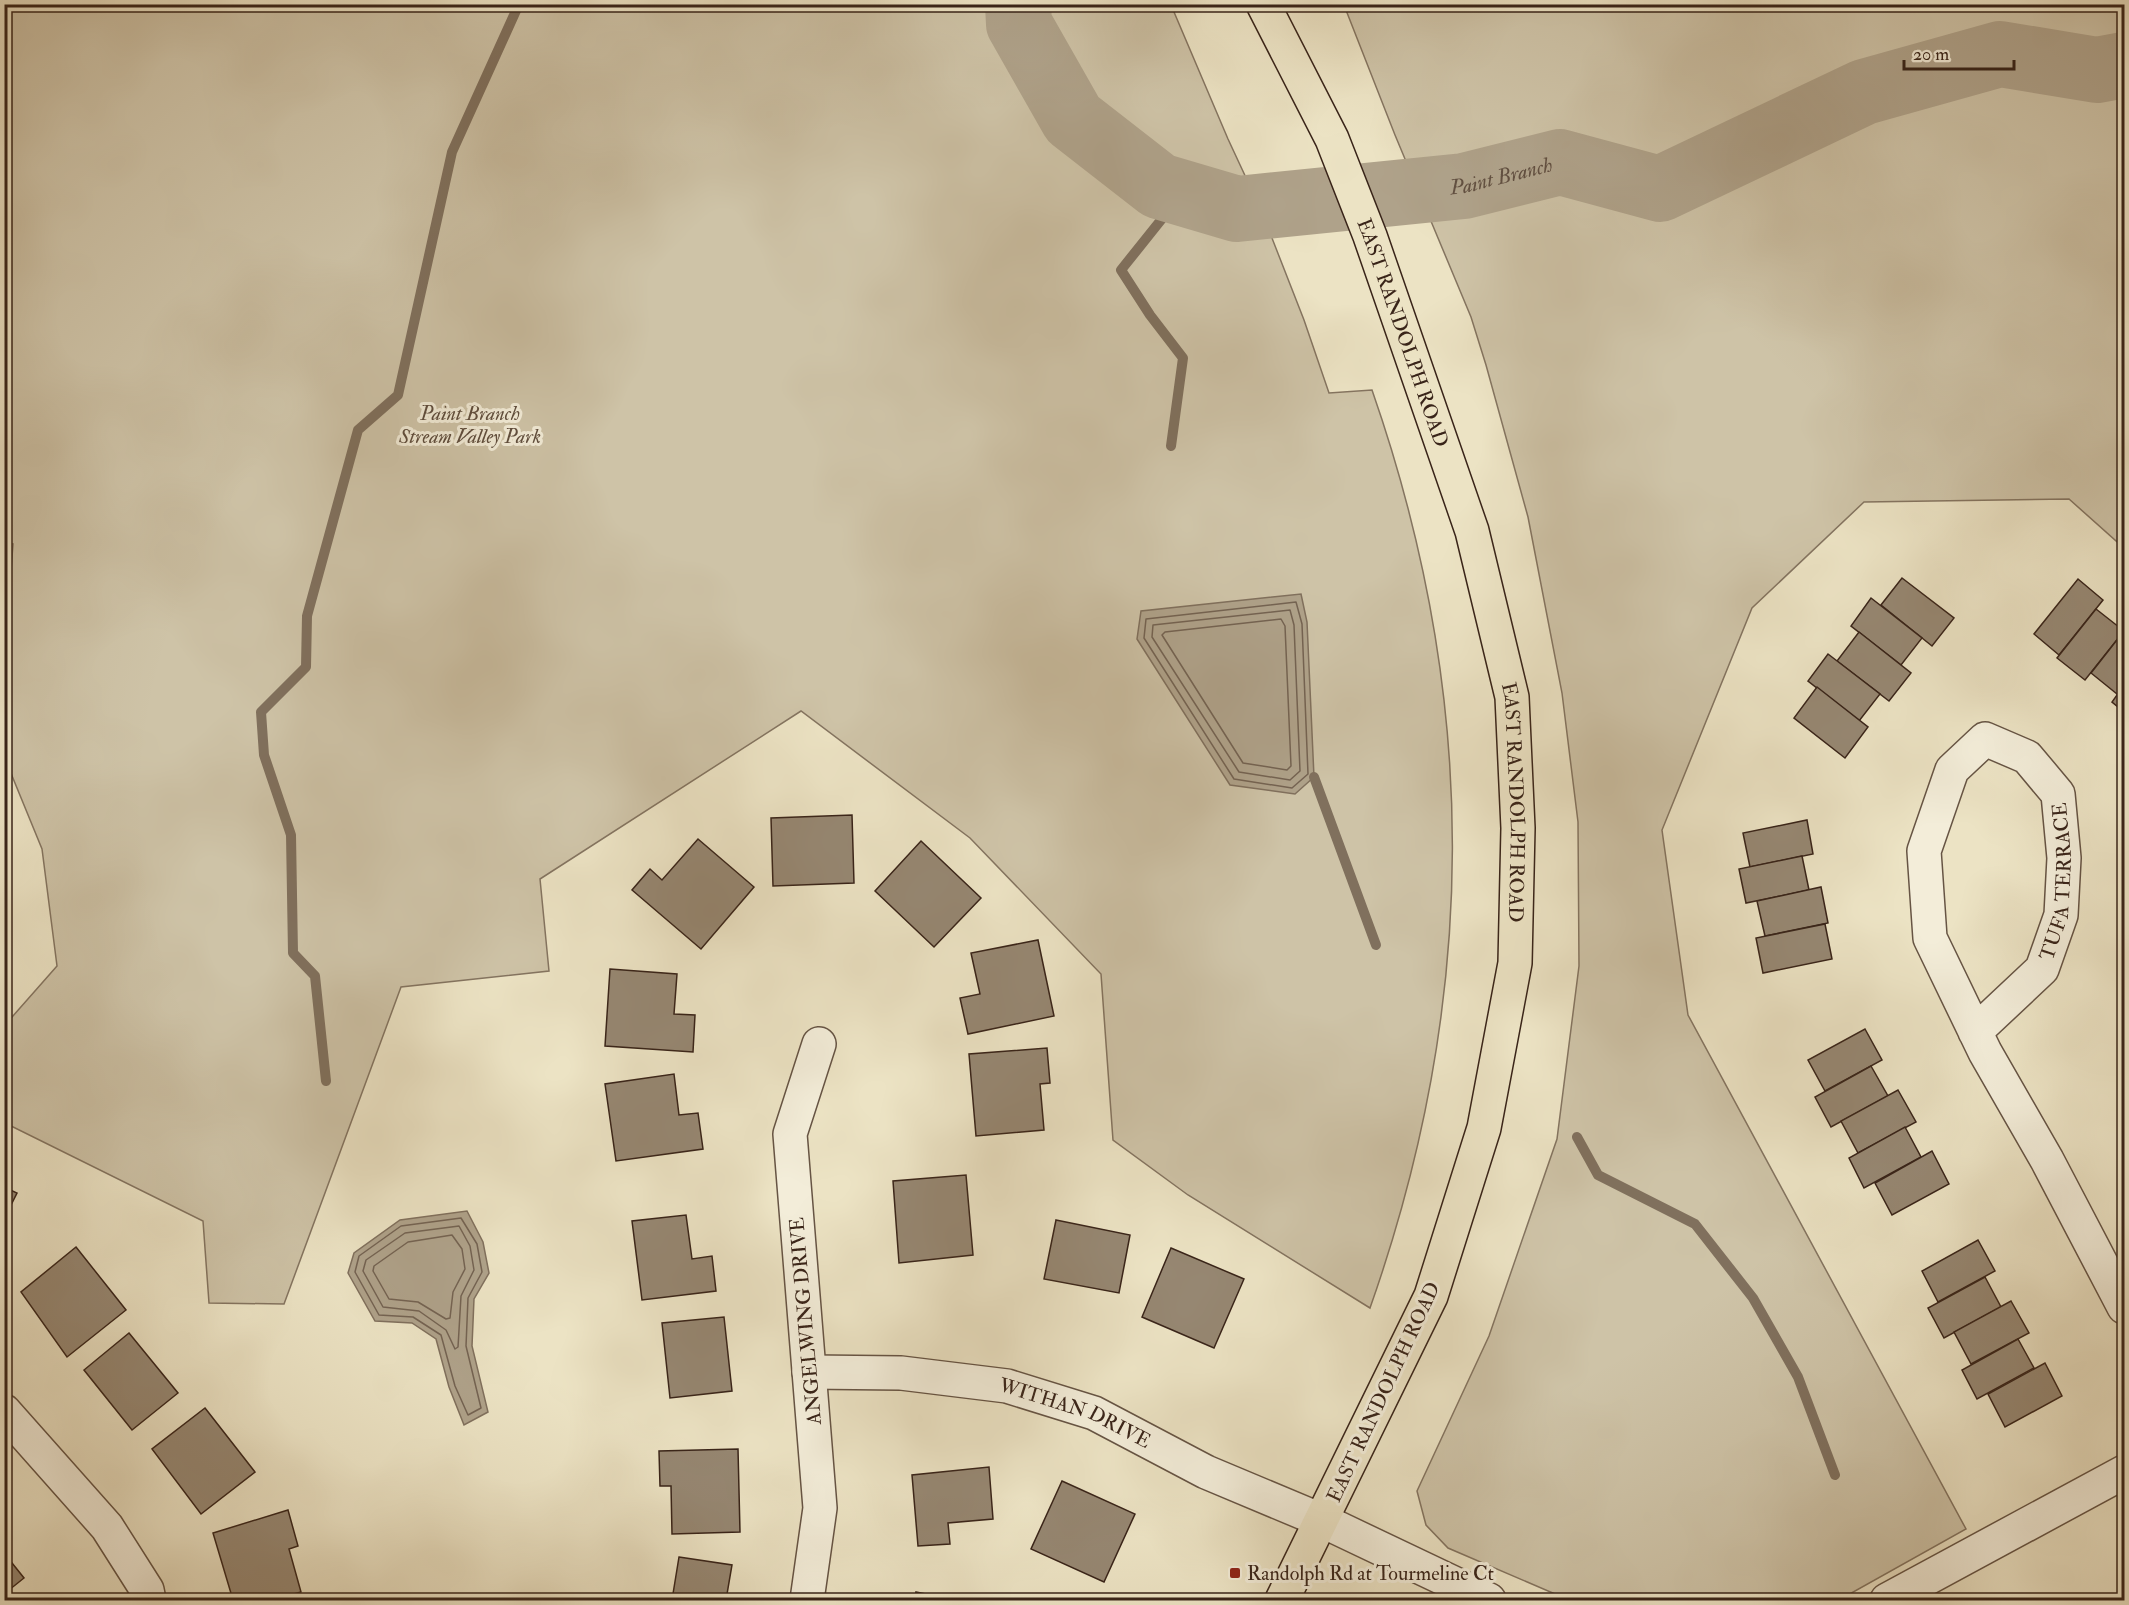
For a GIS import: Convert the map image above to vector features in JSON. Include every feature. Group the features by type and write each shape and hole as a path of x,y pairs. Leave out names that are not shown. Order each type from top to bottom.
{"main road":[{"name":"EAST RANDOLPH ROAD","path":"1263,4 1332,140 1391,290 1472,531 1512,697 1518,828 1515,963 1484,1128 1431,1296 1323,1521 1282,1600"}],"street":[{"name":"TUFA TERRACE","path":"1975,1032 2042,969 2061,915 2064,858 2058,794 2027,757 1985,739 1952,770 1924,851 1930,938 1975,1032 2124,1307"},
{"name":"ANGELWING DRIVE","path":"807,1600 820,1508 790,1134 819,1044"},
{"name":"WITHAN DRIVE","path":"809,1372 901,1373 1007,1386 1094,1413 1206,1472 1323,1521 1489,1600"},
{"path":"4,1411 107,1527 147,1590 149,1600"},
{"path":"1887,1600 2124,1472"}],"green space":[{"name":"Paint Branch Stream Valley Park","path":"4,5 1171,5 1261,210 1304,320 1329,393 1372,390 1407,506 1433,621 1448,735 1452,849 1447,963 1431,1078 1406,1193 1370,1308 1188,1195 1113,1140 1101,974 970,838 801,711 540,879 549,971 401,987 284,1304 209,1303 203,1221 5,1123 5,1025 57,966 42,849 8,766 5,719 5,650 13,544 4,543"},
{"path":"1344,5 2124,5 2124,548 2069,499 1864,502 1752,608 1662,830 1688,1015 1966,1529 1839,1600 1569,1600 1448,1548 1426,1525 1417,1491 1489,1336 1557,1139 1579,966 1578,822 1562,693 1528,517 1486,365 1471,317"}],"water":[{"path":"1301,594 1307,622 1314,777 1295,794 1230,785 1137,639 1141,611"},
{"path":"467,1211 483,1242 489,1273 474,1299 472,1346 488,1412 464,1425 449,1387 436,1339 412,1323 375,1321 348,1273 354,1253 400,1220"}],"building":[{"path":"1902,578 1954,618 1932,646 1881,605"},
{"path":"2078,579 2103,600 2059,655 2034,634"},
{"path":"1871,598 1922,638 1901,665 1851,626"},
{"path":"2096,609 2124,631 2085,680 2057,658"},
{"path":"2124,631 2124,685 2117,694 2091,673"},
{"path":"1859,632 1911,673 1889,701 1837,661"},
{"path":"1828,654 1880,694 1859,721 1808,681"},
{"path":"2124,685 2124,712 2112,702"},
{"path":"1817,687 1868,727 1845,758 1794,718"},
{"path":"852,815 854,883 773,886 771,818"},
{"path":"1807,820 1813,854 1750,867 1743,833"},
{"path":"698,839 754,887 701,949 632,890 650,869 662,880"},
{"path":"921,841 981,898 934,947 875,891"},
{"path":"1802,856 1809,890 1746,903 1739,869"},
{"path":"1821,887 1828,923 1765,936 1757,901"},
{"path":"1825,924 1832,959 1763,973 1756,938"},
{"path":"1038,940 1054,1016 968,1034 960,998 980,994 971,953"},
{"path":"610,969 677,974 674,1014 695,1015 693,1052 605,1046"},
{"path":"1865,1029 1882,1060 1825,1091 1808,1060"},
{"path":"1047,1048 1050,1083 1040,1084 1044,1130 976,1136 969,1054"},
{"path":"1871,1066 1888,1096 1831,1127 1815,1097"},
{"path":"674,1074 679,1115 698,1113 703,1149 616,1161 605,1084"},
{"path":"1898,1090 1916,1122 1858,1153 1841,1121"},
{"path":"1905,1127 1921,1157 1864,1188 1849,1158"},
{"path":"1932,1151 1949,1184 1892,1215 1875,1183"},
{"path":"966,1175 973,1255 899,1263 893,1181"},
{"path":"4,1187 17,1193 4,1219"},
{"path":"686,1215 692,1259 712,1256 716,1291 642,1300 632,1221"},
{"path":"1056,1220 1130,1235 1119,1293 1044,1279"},
{"path":"1978,1240 1995,1271 1938,1302 1922,1271"},
{"path":"76,1247 126,1310 67,1357 21,1292"},
{"path":"1171,1248 1244,1279 1214,1348 1142,1317"},
{"path":"1985,1277 2001,1307 1944,1338 1928,1308"},
{"path":"2011,1301 2029,1333 1971,1364 1954,1332"},
{"path":"724,1317 732,1391 670,1398 662,1323"},
{"path":"129,1333 178,1393 132,1430 84,1370"},
{"path":"2018,1339 2034,1368 1977,1399 1962,1370"},
{"path":"2045,1363 2062,1396 2005,1427 1988,1394"},
{"path":"205,1408 255,1472 201,1514 152,1449"},
{"path":"738,1449 740,1532 672,1534 671,1486 660,1486 659,1451"},
{"path":"989,1467 993,1519 948,1523 950,1544 918,1546 912,1475"},
{"path":"1062,1481 1135,1514 1104,1582 1031,1549"},
{"path":"288,1510 298,1546 289,1549 301,1592 272,1600 233,1600 213,1533"},
{"path":"4,1553 24,1578 4,1594"},
{"path":"679,1557 732,1565 726,1600 672,1600"},
{"path":"916,1592 956,1600 914,1600"}],"waterway":[{"path":"326,1081 315,976 293,953 291,835 264,755 261,712 306,667 307,616 358,430 398,395 452,152 519,4"},
{"name":"Paint Branch","path":"1018,4 1019,24 1073,119 1159,186 1237,209 1464,186 1560,162 1660,189 1864,92 2000,54 2097,70 2124,65"},
{"path":"1171,446 1183,358 1150,315 1121,270 1165,215 1190,195"},
{"path":"1314,777 1376,945"},
{"path":"1577,1137 1598,1175 1695,1224 1753,1298 1798,1377 1835,1475"}],"place":[{"name":"Randolph Rd at Tourmeline Ct","path":"1235,1573"}]}
